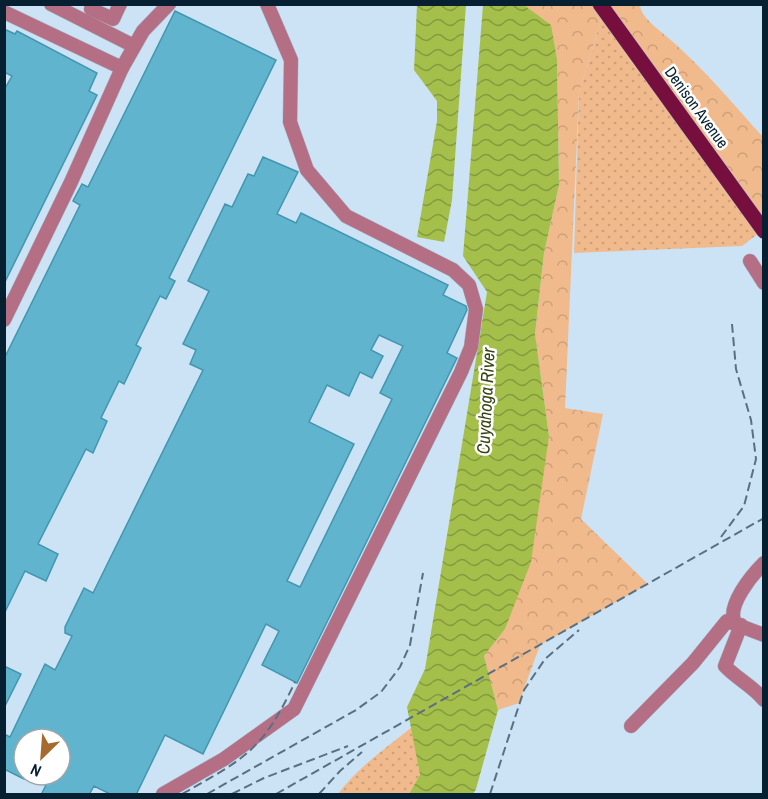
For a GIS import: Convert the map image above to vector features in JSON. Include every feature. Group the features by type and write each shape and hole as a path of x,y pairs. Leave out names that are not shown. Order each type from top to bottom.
{"main road":[{"name":"Denison Avenue","path":"600,4 764,231"}],"street":[{"path":"51,4 134,46"},
{"path":"89,6 113,19 120,4"},
{"path":"4,320 71,182 122,68 142,31 169,4"},
{"path":"163,795 224,759 294,709 461,372 471,347 476,309 469,285 453,270 346,216 307,170 290,122 291,60 267,4"},
{"path":"4,12 122,68"},
{"path":"750,261 764,283"},
{"path":"764,563 748,579 733,612 738,624 725,666 737,679 756,690 764,700"},
{"path":"631,726 693,663 727,621 764,635"}],"green space":[{"path":"524,5 640,5 643,14 650,22 704,72 763,137 763,230 604,10 579,93 565,408 603,414 581,519 648,584 540,645 519,703 498,710 484,656 505,629 549,436 535,334 544,253 559,185 557,59 550,25"},
{"path":"604,10 763,230 742,246 574,253 579,93"},
{"path":"412,727 420,776 409,794 338,794 363,766"}],"water":[{"path":"417,5 466,5 452,200 444,242 417,237 437,121 437,101 414,70"},
{"name":"Cuyahoga River","path":"483,5 524,5 551,25 557,59 559,185 544,253 535,334 549,436 531,562 505,629 484,656 498,710 476,789 473,794 409,794 420,775 407,707 425,669 487,292 463,256"}],"building":[{"path":"175,11 276,60 169,278 175,281 166,299 160,296 136,345 141,348 124,384 119,381 101,418 107,421 93,453 86,449 38,544 58,554 46,581 25,571 4,614 4,359 80,205 73,201 82,184 88,187"},
{"path":"4,29 15,34 17,31 97,73 89,91 97,95 4,284 4,90 12,76 4,72"},
{"path":"263,157 298,172 277,214 296,223 301,213 448,285 443,295 466,306 467,310 447,353 457,358 297,683 262,665 279,631 266,624 203,754 165,735 136,795 112,795 94,786 89,795 41,795 45,787 72,787 72,727 15,727 45,664 55,670 72,636 65,633 65,627 84,588 93,593 203,370 190,364 196,350 183,344 209,291 188,281 225,204 232,207 248,174 254,176","holes":["379,335 403,346 380,393 392,399 300,587 287,581 354,444 309,422 327,385 349,396 360,372 372,378 383,356 371,350"]},
{"path":"4,666 21,674 4,708"},
{"path":"12,733 12,773 4,769 4,734 10,737"}],"railway":[{"path":"721,537 744,506 756,459 751,420 736,369 732,324"},
{"path":"276,794 764,518"},
{"path":"207,794 356,710 381,692 400,667 410,645 423,573"},
{"path":"490,794 524,690 545,659 579,630"},
{"path":"182,794 222,771 251,750 273,723 295,682"},
{"path":"232,794 264,778 348,746"},
{"path":"319,794 362,752"}]}
